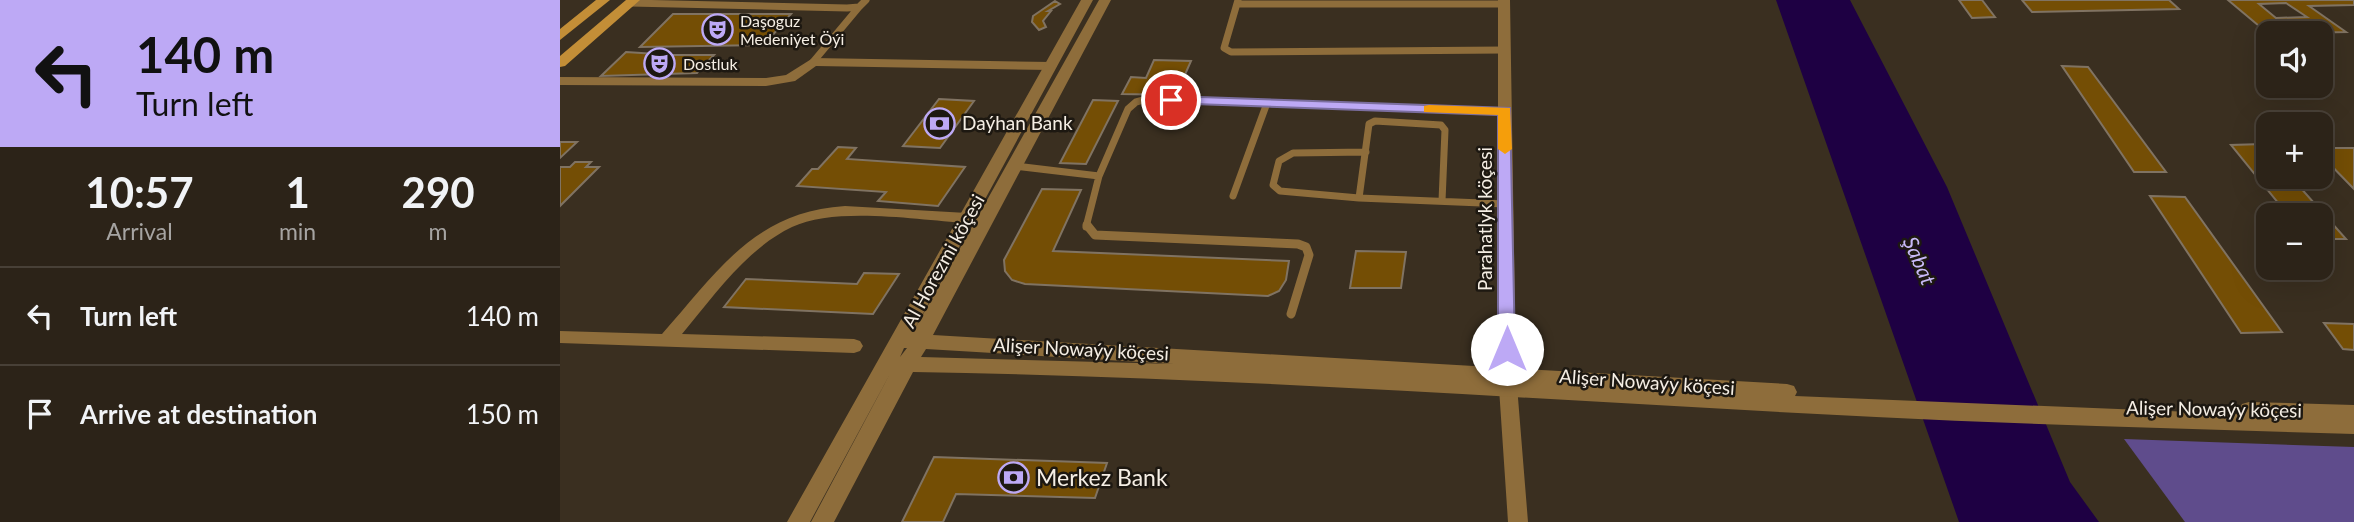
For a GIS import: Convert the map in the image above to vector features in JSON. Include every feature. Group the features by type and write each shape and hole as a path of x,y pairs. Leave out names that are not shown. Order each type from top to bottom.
{"main road":[{"path":"560,36 604,0"},
{"path":"560,63 632,1"}],"street":[{"name":"Al Horezmi köçesi","path":"797,522 1087,0"},
{"name":"Al Horezmi köçesi","path":"822,522 1105,0"},
{"name":"Parahatlyk köçesi","path":"1504,2 1507,380 1518,522"},
{"path":"560,81 766,82 790,78 813,62 1051,66"},
{"path":"666,341 745,255 785,224 809,216 845,211 967,218"},
{"path":"560,337 854,346"},
{"name":"Alişer Nowaýy köçesi","path":"899,340 1876,404 2354,426"},
{"name":"Alişer Nowaýy köçesi","path":"886,364 1085,367 1507,380"},
{"name":"Alişer Nowaýy köçesi","path":"2072,411 2354,413"}],"lane":[{"path":"813,62 866,0"},
{"path":"632,1 859,7"},
{"path":"1504,2 1237,2 1224,48 1231,52 1504,50"},
{"path":"1291,314 1308,255 1306,247 1298,244 1095,235 1086,227 1099,176 1128,109 1136,102 1267,103 1505,111"},
{"path":"1234,196 1267,103"},
{"path":"1359,198 1369,124 1375,121 1441,125 1445,130 1442,201"},
{"path":"1366,152 1293,153 1279,161 1273,185 1280,191 1359,198 1506,204"},
{"path":"1016,166 1099,176"}],"shaded area":[{"path":"2124,439 2354,447 2354,522 2185,522"}],"water":[{"name":"Şabat","path":"1776,0 1850,0 1947,187 2070,482 2099,522 1959,522"}],"building":[{"path":"1959,0 1982,0 1995,17 1972,18"},
{"path":"2022,0 2169,0 2179,9 2032,12"},
{"path":"2228,0 2354,0 2354,5 2309,6 2330,21 2256,21 2256,23","holes":["2286,3 2307,17 2276,18 2259,4"]},
{"path":"1055,1 1060,4 1048,11 1051,11 1043,21 1046,27 1039,30 1032,22 1033,16"},
{"name":"Daşoguz Medeniýet Öýi","path":"673,14 791,14 764,45 640,47"},
{"path":"2333,23 2346,32 2333,32"},
{"name":"Dostluk","path":"626,52 714,55 697,73 601,76"},
{"path":"1154,60 1191,61 1176,95 1122,94 1131,77 1146,78"},
{"path":"2062,66 2088,67 2166,172 2134,172"},
{"name":"Daýhan Bank","path":"939,99 974,101 940,148 903,146"},
{"path":"1093,100 1118,101 1086,164 1060,163"},
{"path":"560,142 577,142 560,158"},
{"path":"2256,144 2256,176 2231,145"},
{"path":"838,147 856,148 847,159 965,167 938,206 878,201 886,192 797,186 812,169 818,169"},
{"path":"2333,148 2354,148 2354,189 2333,167"},
{"path":"575,162 591,162 586,167 599,167 560,206 560,167 570,167"},
{"path":"1042,189 1081,190 1053,251 1289,261 1286,280 1279,291 1268,296 1025,284 1012,280 1005,271 1004,260"},
{"path":"2267,189 2302,189 2314,203 2278,203"},
{"path":"2150,196 2185,197 2282,332 2241,333"},
{"path":"2333,224 2346,239 2333,239"},
{"path":"1356,251 1406,252 1401,288 1350,288"},
{"path":"864,273 899,274 873,314 724,307 746,279 857,284"},
{"path":"2324,323 2354,324 2354,350 2343,349"},
{"name":"Merkez Bank","path":"934,457 1107,463 1095,498 956,494 943,522 902,522"}],"slow traffic":[{"path":"1429,109 1505,111 1505,149"}],"place":[{"name":"Daşoguz Medeniýet Öýi","path":"717,30"},
{"name":"Dostluk","path":"660,64"},
{"name":"Daýhan Bank","path":"939,123"},
{"name":"Merkez Bank","path":"1013,478"}],"route":[{"path":"1171,100 1505,111 1507,349"}]}
